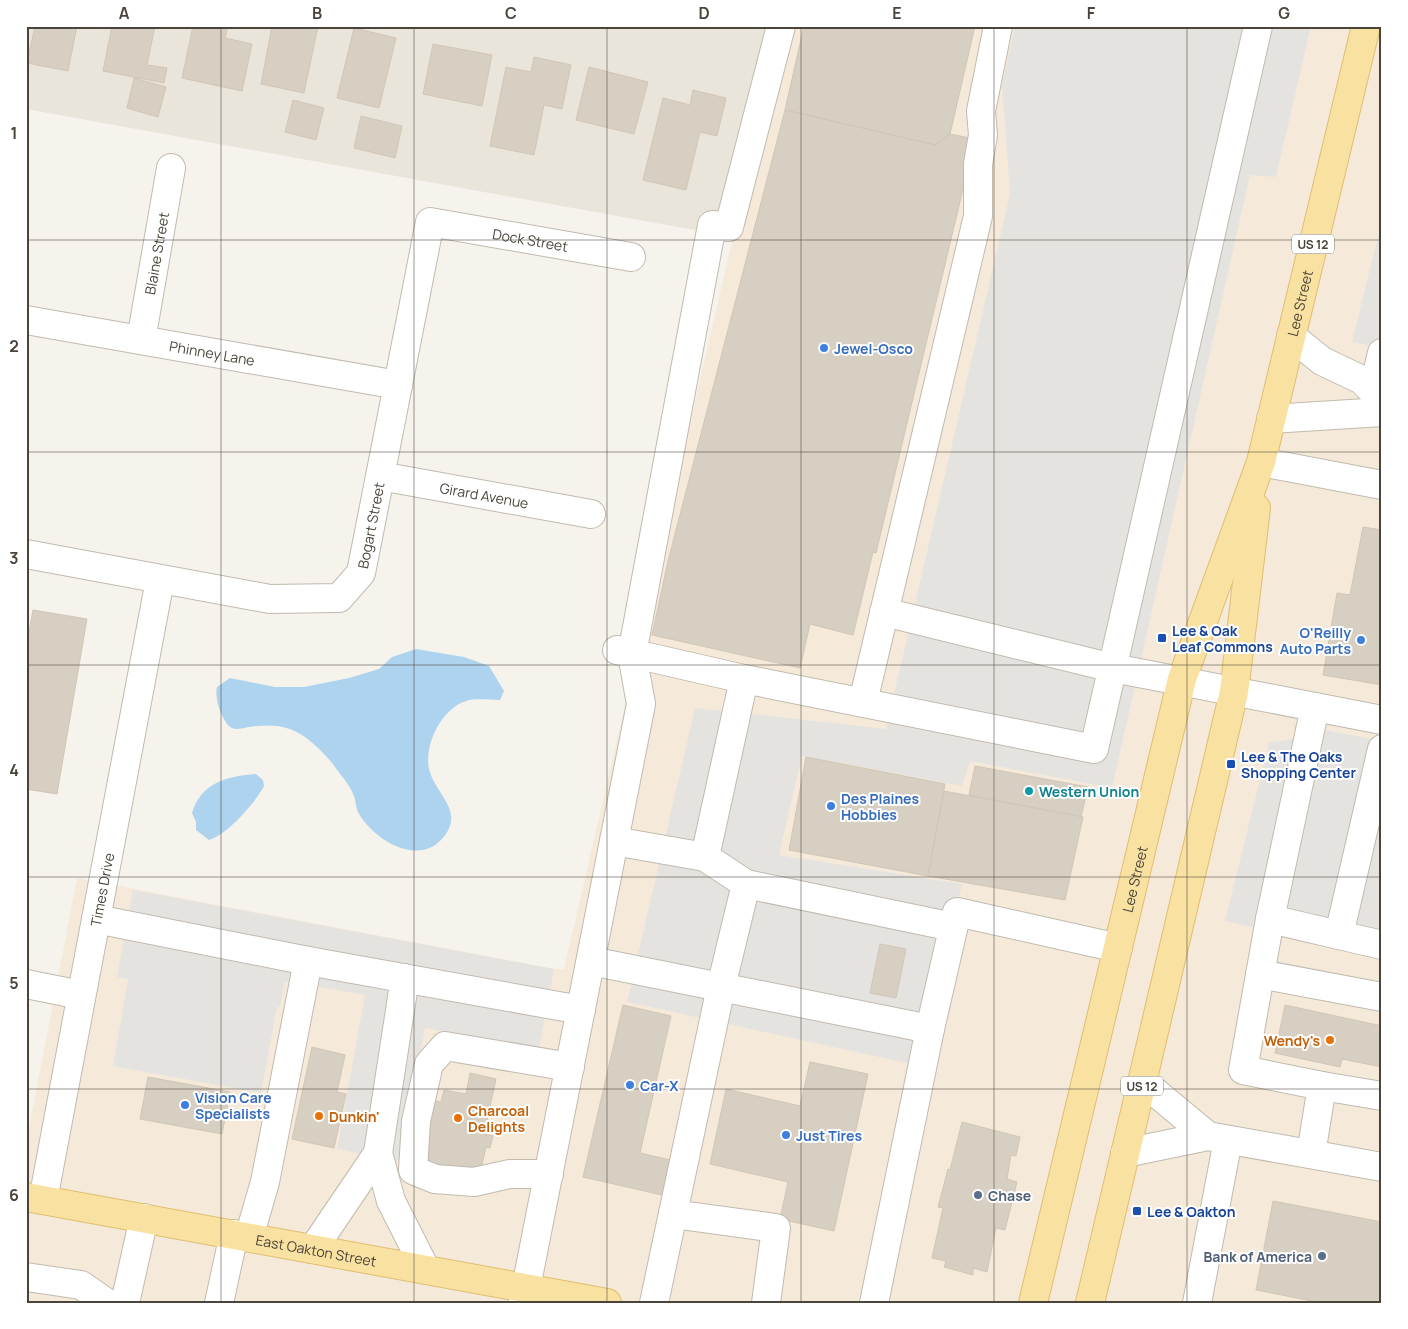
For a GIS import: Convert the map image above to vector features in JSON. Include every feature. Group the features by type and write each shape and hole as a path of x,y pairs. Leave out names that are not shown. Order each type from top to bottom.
{"main road":[{"name":"Lee Street","path":"1090,1303 1234,692 1261,462 1291,336 1371,30"},
{"name":"Lee Street","path":"1033,1303 1182,680 1261,462"},
{"name":"East Oakton Street","path":"34,1198 426,1268 525,1295 607,1303"}],"street":[{"path":"525,1295 641,704 625,652 712,225 729,227 781,26"},
{"path":"864,702 978,216 978,164 983,135 981,111 998,26"},
{"path":"625,652 1094,749 1258,26"},
{"name":"Blaine Street","path":"141,340 172,168"},
{"name":"Dock Street","path":"430,222 631,257"},
{"name":"Bogart Street","path":"26,554 270,599 339,598 361,573 430,222"},
{"name":"Phinney Lane","path":"26,320 398,386"},
{"path":"1291,336 1322,361 1362,380 1379,401"},
{"path":"1379,401 1382,353"},
{"path":"1271,419 1379,401"},
{"path":"1261,462 1382,485"},
{"name":"Girard Avenue","path":"380,476 590,514"},
{"name":"Times Drive","path":"34,1198 81,995 160,580"},
{"path":"884,612 1112,668 1382,720"},
{"path":"705,857 744,678"},
{"path":"1314,707 1270,918 1242,1070 1382,1096"},
{"path":"1339,936 1382,749"},
{"path":"614,841 705,857 746,884 953,927"},
{"path":"654,1303 721,987 746,884"},
{"path":"874,1303 930,1029 957,912 1118,948"},
{"path":"1270,918 1382,945"},
{"path":"96,919 308,961 581,1010"},
{"path":"591,960 930,1029"},
{"path":"219,1303 242,1235 265,1182 308,961"},
{"path":"1260,974 1382,997"},
{"path":"405,978 378,1153 391,1201 426,1268"},
{"path":"26,984 81,995"},
{"path":"549,1174 510,1174 474,1182 435,1179 413,1170 416,1121 429,1064 445,1046 570,1067"},
{"path":"1143,1082 1218,1138"},
{"path":"1311,1154 1322,1086"},
{"path":"1197,1303 1218,1138"},
{"path":"1125,1153 1218,1138 1382,1167"},
{"path":"313,1248 378,1153"},
{"path":"673,1214 776,1228 766,1303"},
{"path":"125,1303 144,1218"},
{"path":"26,1277 81,1285 107,1303 132,1277"}],"shaded area":[{"path":"26,26 774,26 733,237 26,109"},
{"path":"774,26 1382,26 1382,1303 26,1303 26,1144 77,878 554,969 564,969 730,250"},
{"path":"1015,26 1311,26 1276,177 1250,175 1112,788 970,761 962,786 802,756 779,855 962,884 920,1066 627,1002 695,708 886,729 1010,194 1002,85"},
{"path":"1382,220 1382,348 1352,342"},
{"path":"1293,724 1382,741 1382,956 1225,921 1269,743 1293,739 1296,733"},
{"path":"133,890 554,969 539,1049 425,1028 400,1161 337,1149 365,995 285,981 280,1007 277,1007 261,1093 113,1066 128,979 117,977"}],"water":[{"path":"416,649 464,657 489,666 504,691 500,700 474,700 457,705 436,729 429,749 429,769 446,801 451,817 446,834 436,844 425,850 400,848 376,834 359,814 354,796 347,783 322,752 303,736 290,729 270,725 239,729 232,728 228,725 219,707 217,687 230,678 275,687 304,687 349,678 379,669 392,657"},
{"path":"256,774 263,780 264,786 248,809 232,825 209,840 196,830 196,822 192,813 196,803 209,788 225,779"}],"building":[{"path":"35,26 77,26 68,71 27,63"},
{"path":"112,26 155,26 147,65 167,68 164,83 103,71"},
{"path":"193,26 228,26 225,38 252,44 242,91 182,78"},
{"path":"272,26 318,26 304,93 261,84"},
{"path":"804,26 975,26 950,134 935,145 785,110"},
{"path":"354,28 396,38 379,108 337,98"},
{"path":"433,44 492,55 482,106 423,94"},
{"path":"534,57 571,65 562,109 544,105 534,155 490,146 506,67 531,72"},
{"path":"589,67 648,82 634,134 576,120"},
{"path":"134,78 166,87 158,117 127,108"},
{"path":"693,90 726,98 717,136 700,132 686,190 643,180 663,98 690,105"},
{"path":"293,100 324,108 316,140 285,132"},
{"name":"Jewel-Osco","path":"785,110 935,145 950,134 975,139 876,553 873,552 853,635 810,624 800,668 652,635 668,561"},
{"path":"361,116 402,126 395,158 354,148"},
{"path":"1363,527 1382,530 1382,685 1323,675 1337,593 1350,595"},
{"path":"33,610 87,619 57,794 26,789 26,648"},
{"path":"806,757 945,784 928,876 789,850"},
{"name":"Western Union","path":"975,766 1088,787 1081,817 969,795"},
{"path":"944,791 1083,817 1065,900 928,876"},
{"path":"880,944 906,949 896,998 870,993"},
{"name":"Car-X","path":"623,1005 671,1016 640,1153 670,1160 662,1195 583,1177"},
{"name":"Wendy's","path":"1285,1005 1382,1026 1382,1067 1342,1059 1340,1067 1275,1053"},
{"name":"Dunkin'","path":"312,1047 345,1055 337,1092 346,1094 334,1148 292,1139"},
{"name":"Just Tires","path":"810,1062 868,1074 834,1231 780,1219 788,1182 710,1164 726,1089 800,1106"},
{"name":"Charcoal Delights","path":"470,1073 496,1079 484,1134 493,1136 490,1148 486,1147 480,1174 420,1161 432,1100 441,1102 444,1090 466,1094"},
{"name":"Vision Care Specialists","path":"148,1077 230,1092 222,1134 140,1119"},
{"name":"Chase","path":"962,1122 1020,1137 1016,1156 1011,1155 1007,1179 1017,1182 1005,1230 996,1228 987,1272 973,1268 973,1275 944,1267 946,1261 932,1258 943,1208 938,1207"},
{"name":"Bank of America","path":"1273,1201 1382,1222 1380,1303 1322,1303 1256,1290"}],"place":[{"name":"Jewel-Osco","path":"824,348"},
{"name":"Lee & Oak Leaf Commons","path":"1162,638"},
{"name":"O'Reilly Auto Parts","path":"1361,640"},
{"name":"Lee & The Oaks Shopping Center","path":"1231,764"},
{"name":"Western Union","path":"1029,791"},
{"name":"Des Plaines Hobbies","path":"831,806"},
{"name":"Wendy's","path":"1330,1040"},
{"name":"Car-X","path":"630,1085"},
{"name":"Vision Care Specialists","path":"185,1105"},
{"name":"Dunkin'","path":"319,1116"},
{"name":"Charcoal Delights","path":"458,1118"},
{"name":"Just Tires","path":"786,1135"},
{"name":"Chase","path":"978,1195"},
{"name":"Lee & Oakton","path":"1137,1211"},
{"name":"Bank of America","path":"1322,1256"}]}
